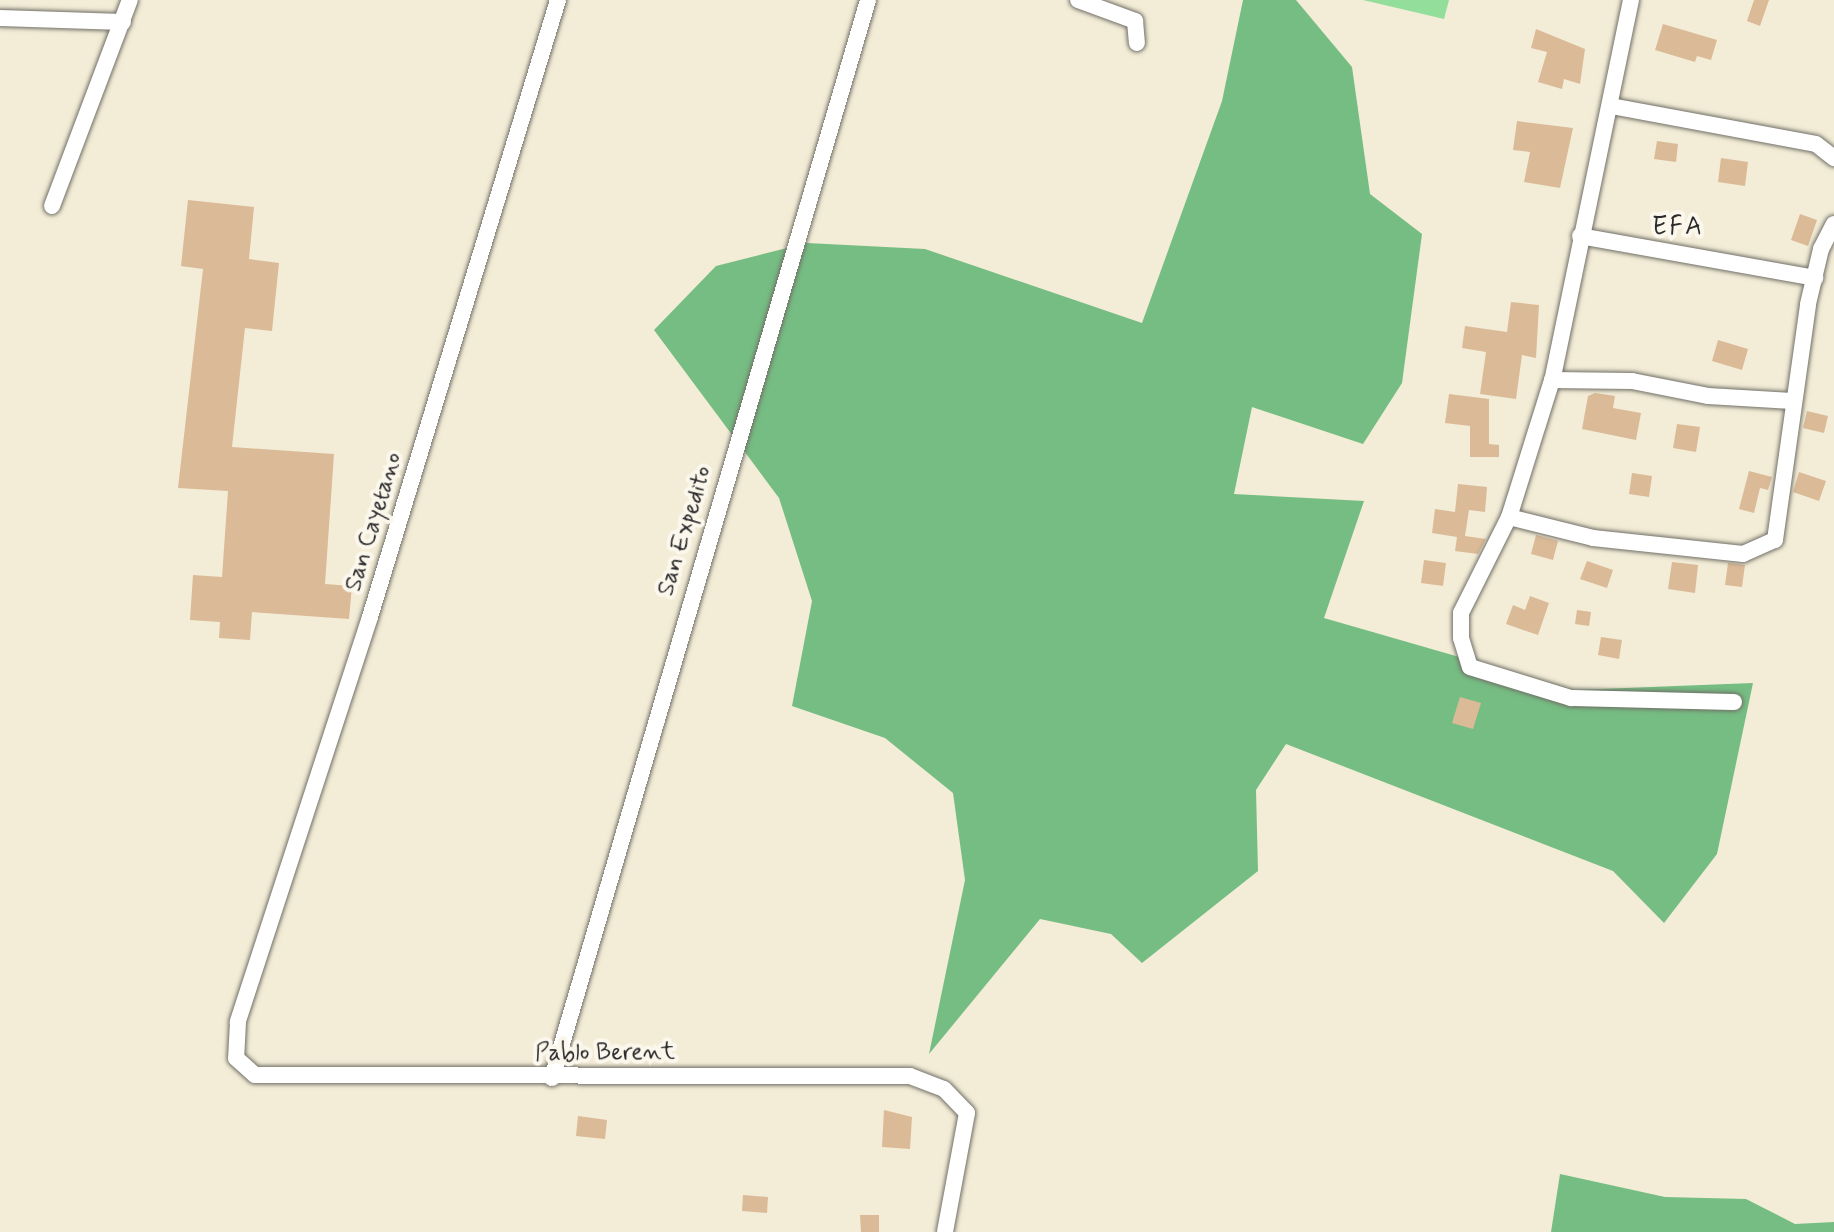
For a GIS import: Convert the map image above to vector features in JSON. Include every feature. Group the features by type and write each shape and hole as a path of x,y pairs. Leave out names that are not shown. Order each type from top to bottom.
{"street":[{"path":"52,206 130,0"},
{"name":"San Cayetano","path":"236,1058 238,1022 370,617 558,0"},
{"name":"San Expedito","path":"552,1078 868,0"},
{"path":"1078,0 1135,21 1137,43"},
{"path":"1631,0 1552,380 1509,517 1461,613 1470,667 1571,698 1734,702"},
{"path":"0,18 123,22"},
{"path":"1611,106 1816,144 1834,158"},
{"path":"1509,517 1593,538 1743,554 1775,540 1792,401 1815,278 1834,224"},
{"path":"1580,236 1815,278"},
{"path":"1552,380 1632,381 1708,396 1792,401"},
{"name":"Pablo Berent","path":"236,1058 255,1075 552,1078 910,1076 944,1089 967,1113 945,1232"}],"green space":[{"path":"1243,0 1296,0 1352,67 1370,194 1422,234 1402,383 1363,444 1252,407 1234,494 1364,501 1324,618 1574,690 1753,683 1717,854 1664,923 1613,871 1286,744 1256,790 1258,871 1142,963 1111,934 1040,919 929,1054 965,880 953,793 885,738 792,706 812,601 779,498 654,330 716,266 807,243 925,249 1142,323 1222,101"},
{"path":"1363,0 1449,0 1444,19"},
{"path":"1560,1174 1665,1197 1746,1199 1795,1224 1834,1222 1834,1232 1551,1232"}],"building":[{"path":"1754,0 1769,0 1760,26 1747,21"},
{"path":"1663,24 1717,40 1711,60 1697,56 1695,62 1655,50"},
{"path":"1536,29 1585,49 1580,84 1564,79 1562,89 1538,82 1547,52 1531,48"},
{"path":"1517,121 1573,128 1560,188 1524,182 1530,152 1513,150"},
{"path":"1657,141 1678,144 1676,162 1654,159"},
{"path":"1721,158 1748,162 1745,186 1718,182"},
{"path":"188,200 254,207 249,259 279,263 272,331 245,328 232,447 334,454 325,584 352,586 349,619 252,612 250,640 219,638 220,622 190,620 193,575 222,577 228,491 178,488 203,269 181,266"},
{"path":"1800,214 1817,220 1808,246 1791,240"},
{"path":"1511,302 1539,305 1536,358 1522,355 1516,399 1480,394 1486,352 1462,348 1465,326 1507,332"},
{"path":"1718,340 1748,349 1742,370 1712,361"},
{"path":"1595,393 1615,396 1613,408 1641,413 1636,440 1582,429 1588,396"},
{"path":"1449,394 1489,399 1489,444 1499,445 1499,457 1470,457 1470,426 1445,423"},
{"path":"1807,411 1828,416 1824,433 1803,428"},
{"path":"1677,424 1700,427 1696,452 1673,448"},
{"path":"1749,471 1772,477 1768,490 1760,488 1754,513 1739,509"},
{"path":"1799,472 1826,481 1819,501 1793,492"},
{"path":"1632,473 1652,476 1649,497 1629,494"},
{"path":"1458,484 1487,487 1485,512 1469,510 1465,536 1486,539 1478,554 1455,551 1457,537 1432,533 1435,509 1455,512"},
{"path":"1536,535 1558,541 1553,560 1531,554"},
{"path":"1424,560 1446,563 1443,586 1421,583"},
{"path":"1587,561 1613,570 1607,588 1580,579"},
{"path":"1672,562 1698,565 1695,593 1668,589"},
{"path":"1728,563 1745,565 1742,587 1725,585"},
{"path":"1530,596 1549,603 1538,635 1506,624 1513,605 1525,610"},
{"path":"1577,610 1591,612 1589,626 1575,624"},
{"path":"1601,637 1622,640 1619,659 1598,655"},
{"path":"1460,697 1481,703 1473,729 1452,723"},
{"path":"884,1110 912,1117 910,1149 882,1147"},
{"path":"578,1116 607,1120 605,1139 576,1136"},
{"path":"743,1195 768,1197 767,1213 742,1211"},
{"path":"860,1215 879,1215 879,1232 861,1232"}],"district":[{"name":"EFA","path":"1678,228"}]}
